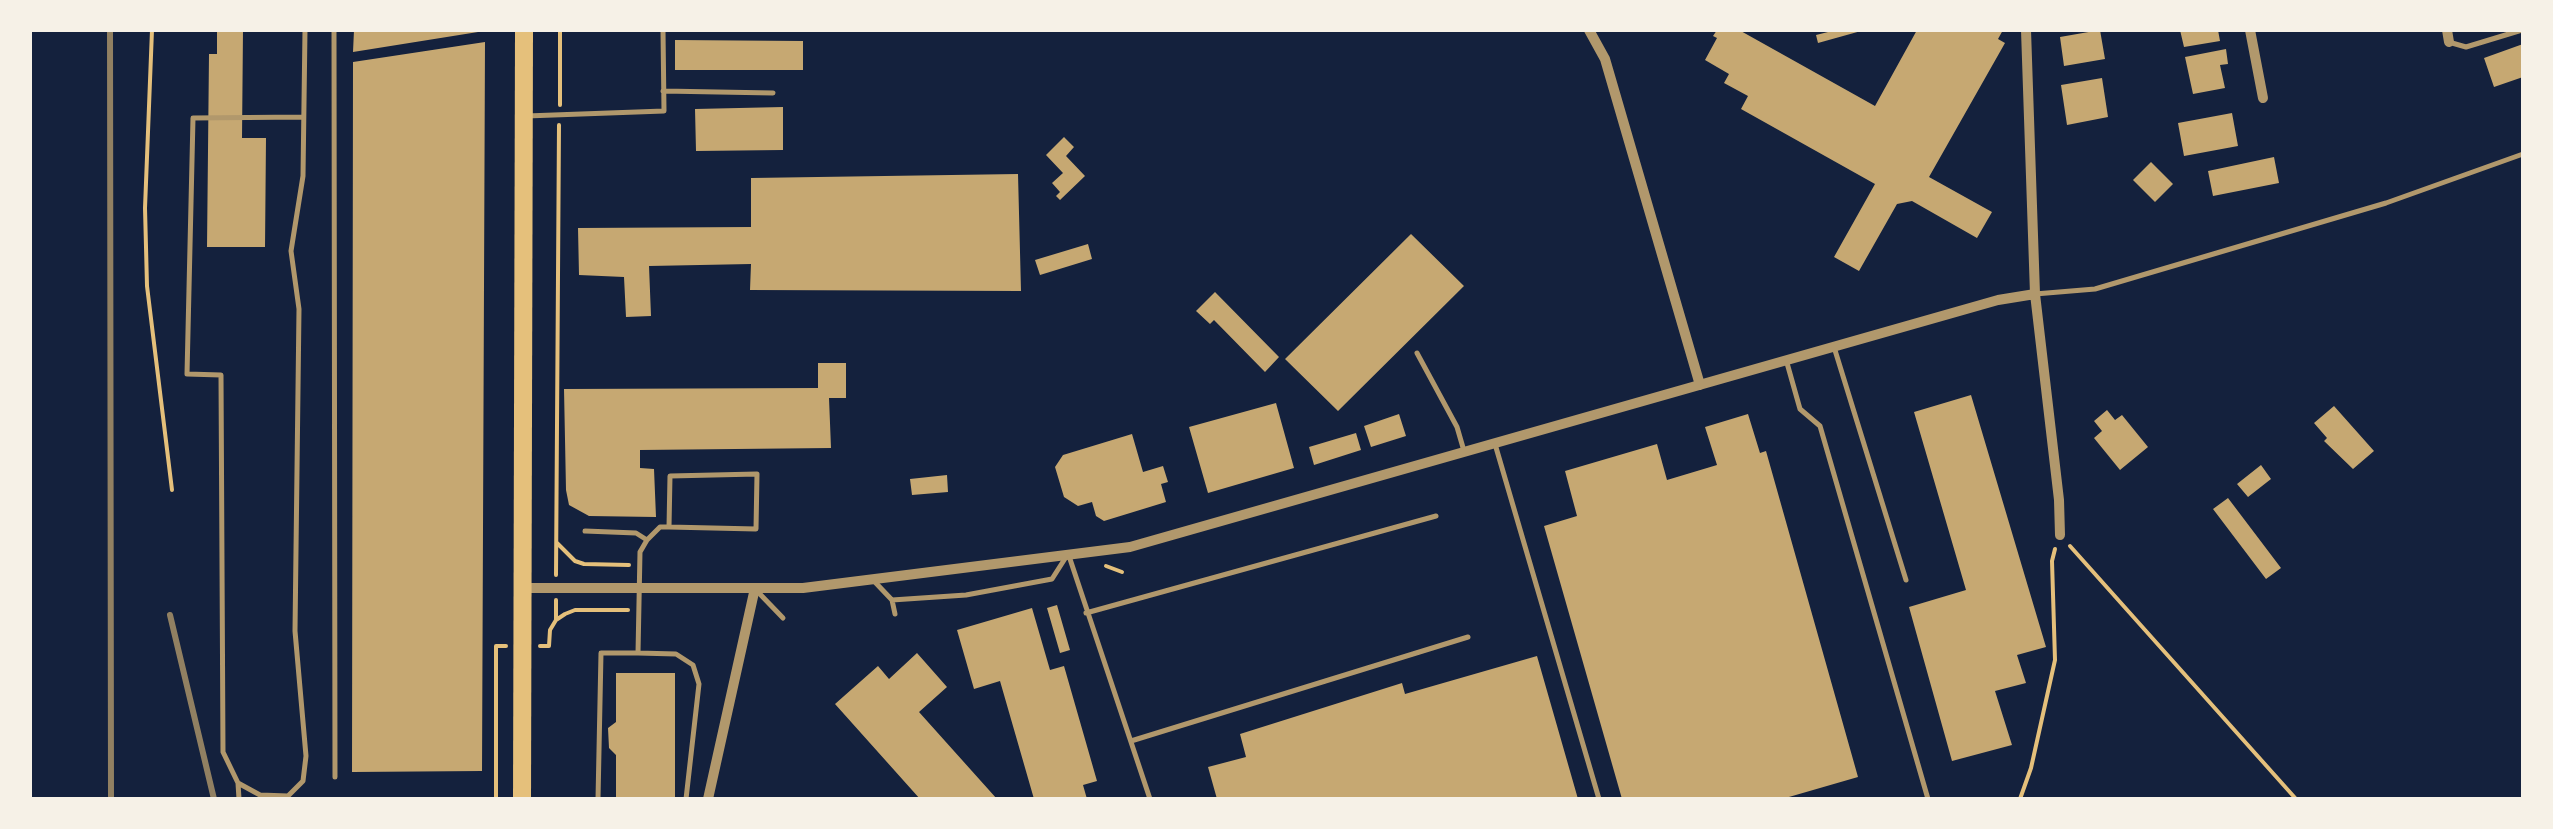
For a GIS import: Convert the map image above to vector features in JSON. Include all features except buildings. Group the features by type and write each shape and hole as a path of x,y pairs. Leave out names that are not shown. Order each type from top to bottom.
{"main road":[{"path":"522,799 524,30"}],"street":[{"path":"1589,30 1605,58 1700,385"},
{"path":"2026,30 2035,294 2060,535"},
{"path":"2250,30 2263,98"},
{"path":"522,588 802,588 1130,548 1998,300 2035,294"},
{"path":"708,799 755,588"}],"lane":[{"path":"238,783 260,795 288,798 303,781 306,756 295,631 298,309 291,251 303,176 305,30"},
{"path":"334,30 335,777"},
{"path":"523,116 664,111 662,30"},
{"path":"2448,36 2466,47 2522,30"},
{"path":"664,91 773,93"},
{"path":"240,799 238,783 223,752 221,374 188,374 193,118 304,117"},
{"path":"2035,294 2095,289 2386,203 2523,154"},
{"path":"1834,347 1906,580"},
{"path":"1417,353 1457,427 1464,451"},
{"path":"1786,360 1800,409 1820,426 1928,799"},
{"path":"1495,444 1599,799"},
{"path":"638,654 639,566 646,540 660,527 670,528 756,528 757,474 670,476 670,528"},
{"path":"1086,613 1436,516"},
{"path":"585,530 636,533 646,540"},
{"path":"892,600 966,595 1052,578 1068,553"},
{"path":"1068,553 1150,799"},
{"path":"872,579 892,600 895,614"},
{"path":"755,588 783,618"},
{"path":"1131,741 1468,637"},
{"path":"598,799 601,654 676,654 693,666 699,684 686,799"}],"path":[{"path":"152,30 145,208 147,286 172,490"},
{"path":"560,30 557,543 584,564 639,566"},
{"path":"2020,799 2032,768 2055,660 2052,561 2060,535"},
{"path":"2060,535 2296,799"},
{"path":"549,646 550,630 565,614 576,610 638,610"},
{"path":"496,646 496,799"}],"railway":[{"path":"110,30 111,799"},
{"path":"170,615 214,799"}]}
